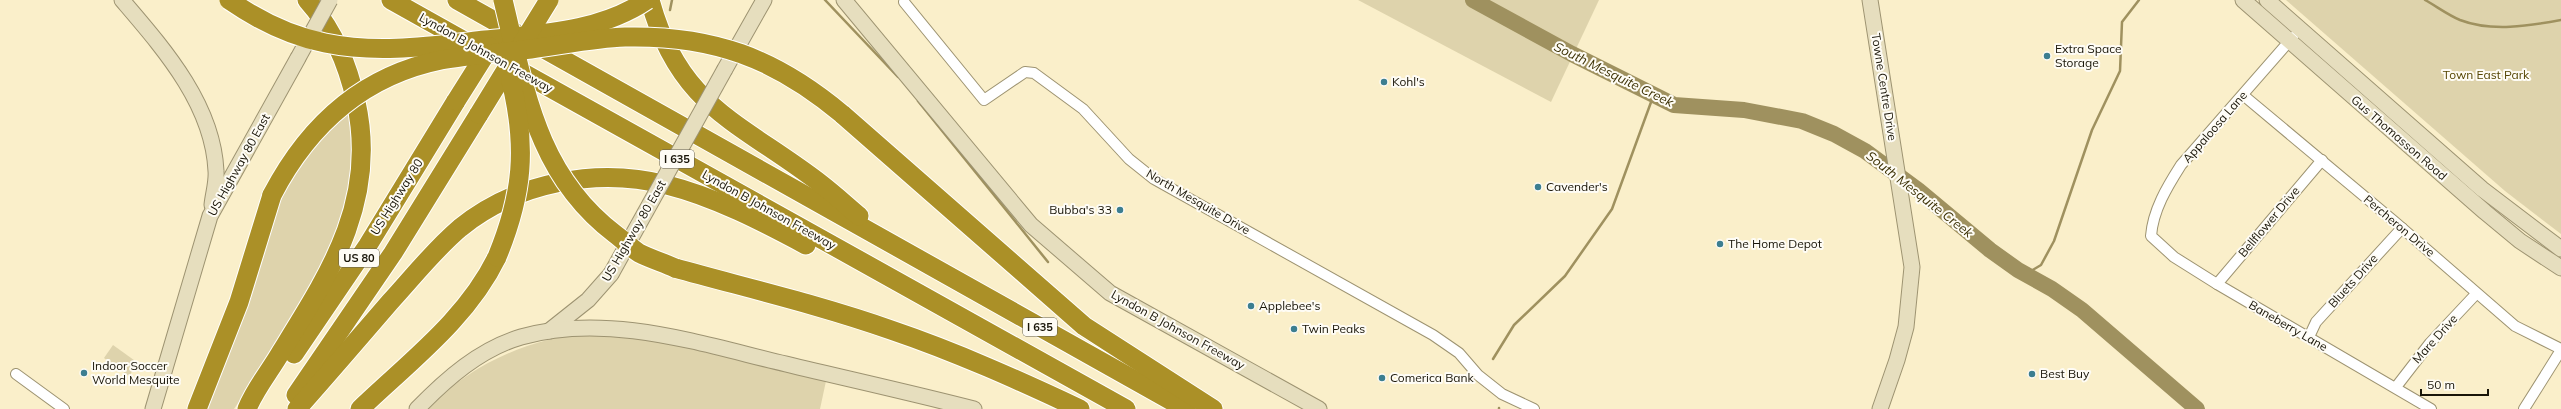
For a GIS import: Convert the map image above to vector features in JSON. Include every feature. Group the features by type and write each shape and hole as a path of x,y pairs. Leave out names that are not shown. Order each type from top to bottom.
{"highway":[{"path":"229,0 266,22 324,43 360,48 397,49 582,28 636,8 648,0 657,27 670,52 700,95 721,115 743,132 821,184 895,246"},
{"path":"246,409 332,266 349,226 358,191 361,143 354,93 336,43 307,0"},
{"name":"Lyndon B Johnson Freeway","path":"391,0 1126,409"},
{"name":"I 635","path":"457,0 1186,409"},
{"path":"360,409 462,311 484,281 497,257 515,208 521,171 521,131 491,0"},
{"path":"503,0 533,116 549,157 568,187 595,219 639,252 676,268 837,312 892,330 968,358 1080,409"},
{"name":"US Highway 80","path":"254,409 331,302 519,0"},
{"name":"US 80","path":"286,409 389,259 549,0"},
{"path":"196,409 239,302 272,195 287,166 309,137 335,111 371,86 402,72 442,60 624,37 678,40 721,46 772,65 842,114 1084,326 1213,409"},
{"path":"297,409 424,263 461,228 498,204 522,193 549,184 581,178 603,177 647,180 696,194 786,234 848,267 964,318"},
{"path":"191,409 203,390"}],"main road":[{"path":"122,0 158,43 186,81 207,127 216,172 210,216"},
{"name":"US Highway 80 East","path":"153,409 210,216 330,0"},
{"name":"US Highway 80 East","path":"417,409 437,389 478,357 521,337 549,332 588,300 611,274 764,0"},
{"name":"Lyndon B Johnson Freeway","path":"844,0 1031,225 1110,293 1319,409"},
{"name":"Towne Centre Drive","path":"1870,0 1887,99 1912,267 1912,283 1906,327 1898,360 1880,409"},
{"name":"Gus Thomasson Road","path":"2243,0 2485,212 2520,241 2561,268"},
{"name":"Gus Thomasson Road","path":"2266,0 2482,189 2561,249"},
{"path":"549,332 591,326 675,338 974,409"}],"street":[{"name":"North Mesquite Drive","path":"904,2 984,100 1025,72 1034,74 1083,109 1129,159 1154,179 1427,331 1459,354 1478,375 1502,394 1534,409"},
{"name":"Appaloosa Lane","path":"2151,236 2152,223 2166,188 2182,165 2300,30"},
{"name":"Percheron Drive","path":"2243,95 2322,160 2515,326 2561,349"},
{"name":"Bellflower Drive","path":"2217,284 2322,160"},
{"name":"Bluets Drive","path":"2309,337 2316,322 2402,228"},
{"name":"Baneberry Lane","path":"2151,236 2174,257 2217,284 2396,387 2431,409"},
{"name":"Mare Drive","path":"2396,387 2421,353 2476,294"},
{"path":"2524,409 2561,349"},
{"path":"16,374 64,409"}],"green space":[{"path":"1358,0 1599,0 1551,102"},
{"name":"Town East Park","path":"2286,0 2561,0 2561,234 2505,191"},
{"path":"351,106 355,178 337,240 261,370 234,409 203,409 274,202 297,160"},
{"path":"587,333 642,337 826,381 820,409 427,409 462,379 501,357 521,348 543,341"},
{"path":"113,345 138,363 129,376 104,358"}],"waterway":[{"path":"670,10 672,0"},
{"path":"825,0 898,77"},
{"name":"South Mesquite Creek","path":"1473,0 1572,54 1674,105 1744,110 1802,121 1834,134 1865,151 1918,190 1990,250 2018,270 2052,289 2082,310 2197,409"},
{"path":"2018,270 2031,271 2041,265 2054,241 2092,130 2120,71 2122,22 2139,0"},
{"path":"2425,0 2460,20 2484,26 2523,26 2561,20"},
{"path":"1493,359 1514,325 1565,276 1612,209 1654,94"},
{"path":"918,101 1048,262"}],"place":[{"name":"Extra Space Storage","path":"2047,56"},
{"name":"Kohl's","path":"1384,82"},
{"name":"Cavender's","path":"1538,187"},
{"name":"Bubba's 33","path":"1120,210"},
{"name":"The Home Depot","path":"1720,244"},
{"name":"Applebee's","path":"1251,306"},
{"name":"Twin Peaks","path":"1294,329"},
{"name":"Indoor Soccer World Mesquite","path":"84,373"},
{"name":"Best Buy","path":"2032,374"},
{"name":"Comerica Bank","path":"1382,378"}]}
